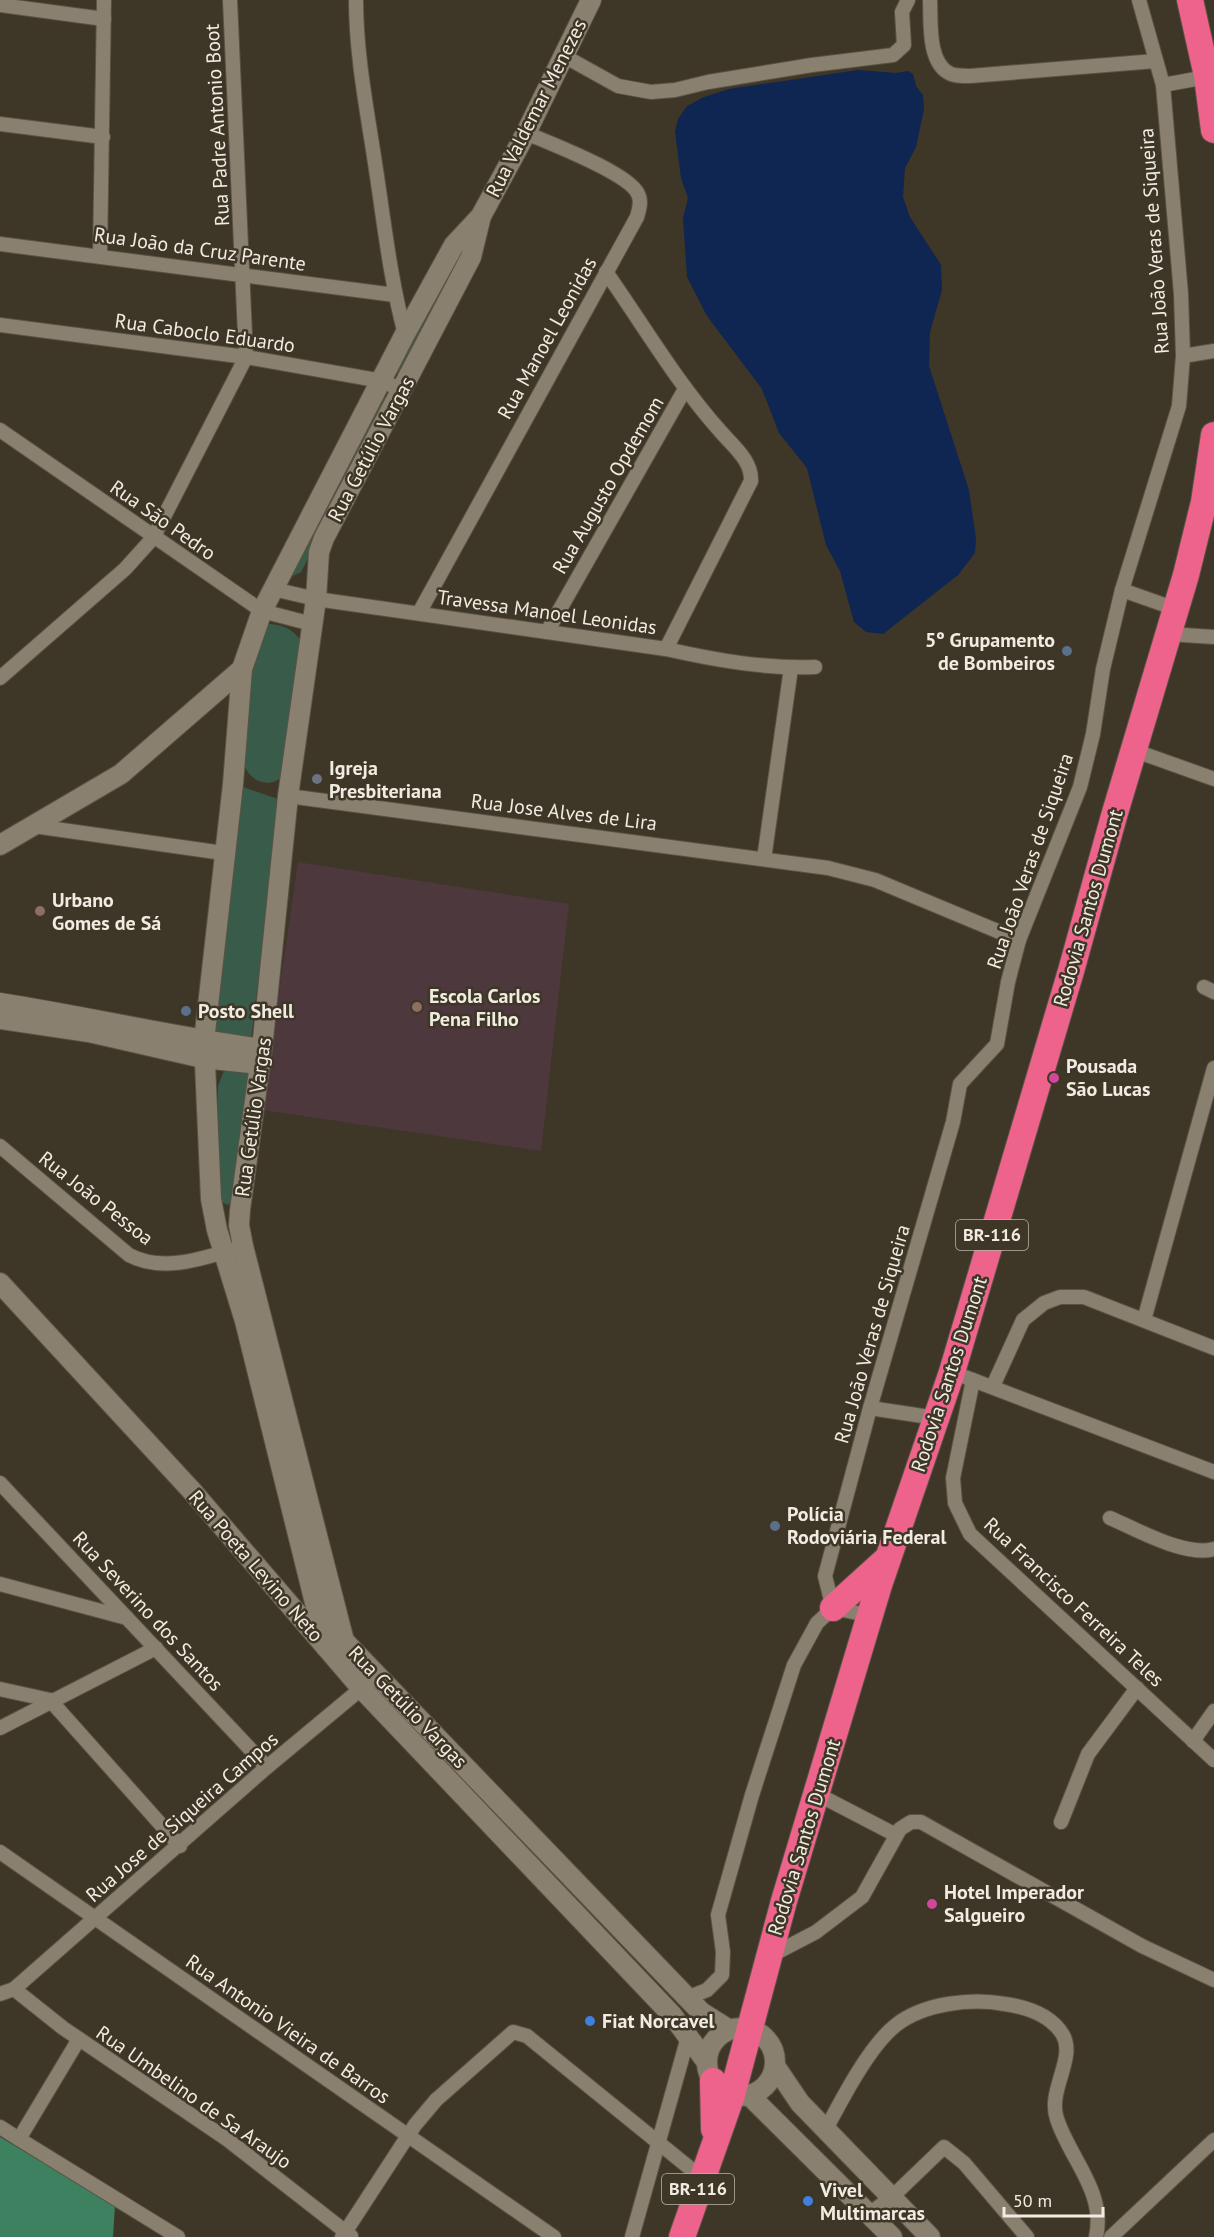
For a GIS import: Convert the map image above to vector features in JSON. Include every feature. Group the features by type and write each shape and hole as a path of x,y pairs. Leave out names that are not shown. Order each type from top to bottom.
{"highway":[{"path":"1190,0 1210,76 1214,130"},
{"name":"Rodovia Santos Dumont","path":"729,2086 740,2029 768,1957 888,1557 936,1418 963,1376 1071,971 1133,750 1176,609 1204,502 1214,435"},
{"path":"833,1608 888,1557"},
{"path":"714,2141 729,2086"},
{"path":"714,2141 729,2086"},
{"name":"BR-116","path":"682,2237 714,2141"}],"main road":[{"name":"Rua Valdemar Menezes","path":"480,216 526,133 591,0"},
{"name":"Rua Getúlio Vargas","path":"234,1249 217,1230 211,1199 204,1049 223,853 233,784 242,669 262,611 405,334 454,245 480,216"},
{"name":"Rua Getúlio Vargas","path":"326,1647 263,1360 234,1249 261,1056 288,796 316,599 321,545 471,257 480,216"},
{"path":"0,845 97,790 137,762 242,669"},
{"path":"0,1004 204,1049 261,1056"},
{"path":"0,1019 90,1025"},
{"name":"Rua Poeta Levino Neto","path":"0,1283 192,1491 326,1647 369,1682 672,2015 729,2086 892,2237"},
{"name":"Rua Getúlio Vargas","path":"263,1360 344,1641 369,1682 701,2012 768,2040 775,2057 775,2066 800,2103 825,2131 893,2196 930,2237"},
{"path":"740,2029 713,2041 729,2086 767,2085 775,2066"}],"street":[{"path":"100,255 104,0"},
{"name":"Rua Padre Antonio Boot","path":"230,0 246,357"},
{"path":"356,0 359,54 395,295 405,334"},
{"path":"564,56 618,86 651,92 675,90 708,82 812,65 893,55 901,49 906,40 902,12 908,0"},
{"path":"930,0 931,29 937,58 943,68 953,75 970,76 1156,61"},
{"name":"Rua João Veras de Siqueira","path":"833,1608 825,1576 870,1408 953,1122 960,1084 997,1044 1008,982 1019,940 1080,787 1094,734 1103,669 1122,590 1174,429 1179,406 1183,356 1181,294 1163,85 1139,0"},
{"path":"0,5 104,19"},
{"path":"1163,85 1210,76"},
{"path":"0,124 103,137"},
{"name":"Rua Manoel Leonidas","path":"420,613 637,217 640,201 633,186 608,170 526,133"},
{"name":"Rua João da Cruz Parente","path":"0,244 100,255 395,295"},
{"path":"606,272 685,389 742,455 752,474 751,482 666,649"},
{"name":"Rua Caboclo Eduardo","path":"0,325 246,357 382,381 402,390"},
{"path":"1183,356 1214,351"},
{"path":"0,678 125,569 153,538 246,357"},
{"name":"Rua Augusto Opdemom","path":"547,632 685,389"},
{"name":"Rua São Pedro","path":"0,430 153,538 262,611 312,624"},
{"name":"Travessa Manoel Leonidas","path":"273,589 316,599 666,649 722,660 791,668 815,666"},
{"path":"1122,590 1176,609"},
{"path":"1169,633 1214,637"},
{"path":"764,859 791,668"},
{"path":"1133,750 1214,779"},
{"name":"Rua Jose Alves de Lira","path":"288,796 828,868 874,880 1019,940"},
{"path":"34,826 223,853"},
{"path":"1144,1320 1214,1068"},
{"name":"Rua João Pessoa","path":"0,1146 129,1255 141,1261 167,1265 234,1249"},
{"path":"993,1386 1023,1320 1044,1303 1060,1297 1084,1297 1214,1348"},
{"path":"963,1376 1214,1472"},
{"name":"Rua Francisco Ferreira Teles","path":"963,1376 952,1478 955,1503 960,1516 981,1546 1214,1760"},
{"path":"870,1408 936,1418"},
{"name":"Rua Severino dos Santos","path":"0,1483 267,1767"},
{"path":"1110,1518 1195,1551 1214,1549"},
{"path":"0,1584 129,1618"},
{"path":"687,1998 707,1990 722,1975 723,1952 718,1915 752,1795 794,1665 817,1623 833,1608 872,1616"},
{"path":"0,1728 50,1700 156,1648"},
{"name":"Rua Jose de Siqueira Campos","path":"14,1989 97,1919 267,1767 369,1682"},
{"path":"1060,1822 1088,1754 1137,1688"},
{"path":"0,1689 50,1700 180,1846"},
{"path":"1193,1741 1214,1711"},
{"path":"817,1794 896,1835"},
{"path":"768,1957 816,1932 862,1897 896,1835 905,1824 921,1822 1142,1946 1214,1980"},
{"name":"Rua Antonio Vieira de Barros","path":"0,1852 546,2234"},
{"path":"0,1994 14,1989"},
{"name":"Rua Umbelino de Sa Araujo","path":"14,1989 79,2039 228,2140 346,2235"},
{"path":"825,2131 883,2038 897,2024 937,2007 964,2002 990,2001 1019,2006 1041,2014 1063,2036 1066,2049 1054,2095 1054,2110 1060,2129 1093,2191 1097,2222 1096,2237"},
{"path":"346,2235 408,2137 436,2100 513,2032 527,2036 702,2178"},
{"path":"632,2237 688,2037"},
{"path":"19,2139 79,2039"},
{"path":"0,2127 178,2237"},
{"path":"1111,2237 1214,2140"},
{"path":"869,2214 893,2196 944,2147 964,2163 1027,2237"}],"shaded area":[{"name":"Escola Carlos Pena Filho","path":"298,862 569,904 541,1151 262,1110"}],"green space":[{"path":"457,245 468,250 402,375 394,371"},
{"path":"386,397 390,402 387,408 301,572 293,576 291,572 379,398"},
{"path":"269,624 290,630 298,636 304,646 285,774 280,779 268,783 252,777 244,766 252,671 261,636"},
{"path":"240,786 281,800 251,1039 209,1032"},
{"path":"232,1066 243,1069 250,1077 235,1201 227,1205 219,1200 218,1191 218,1086 223,1073"},
{"path":"0,2137 115,2205 113,2237 0,2237"}],"water":[{"path":"858,70 896,73 908,71 913,74 916,86 923,95 924,109 916,147 905,168 903,197 910,217 941,265 942,290 930,332 929,366 969,490 976,539 975,553 958,575 883,634 866,632 854,622 840,571 826,545 807,468 779,433 762,389 707,316 687,277 683,218 688,198 681,178 675,132 678,119 687,106 704,97 729,89"}],"place":[{"name":"5º Grupamento de Bombeiros","path":"1067,651"},
{"name":"Igreja Presbiteriana","path":"317,779"},
{"name":"Urbano Gomes de Sá","path":"40,911"},
{"name":"Escola Carlos Pena Filho","path":"417,1007"},
{"name":"Posto Shell","path":"186,1011"},
{"name":"Pousada São Lucas","path":"1054,1078"},
{"name":"Polícia Rodoviária Federal","path":"775,1526"},
{"name":"Hotel Imperador Salgueiro","path":"932,1904"},
{"name":"Fiat Norcavel","path":"590,2021"},
{"name":"Vivel Multimarcas","path":"808,2201"}]}
